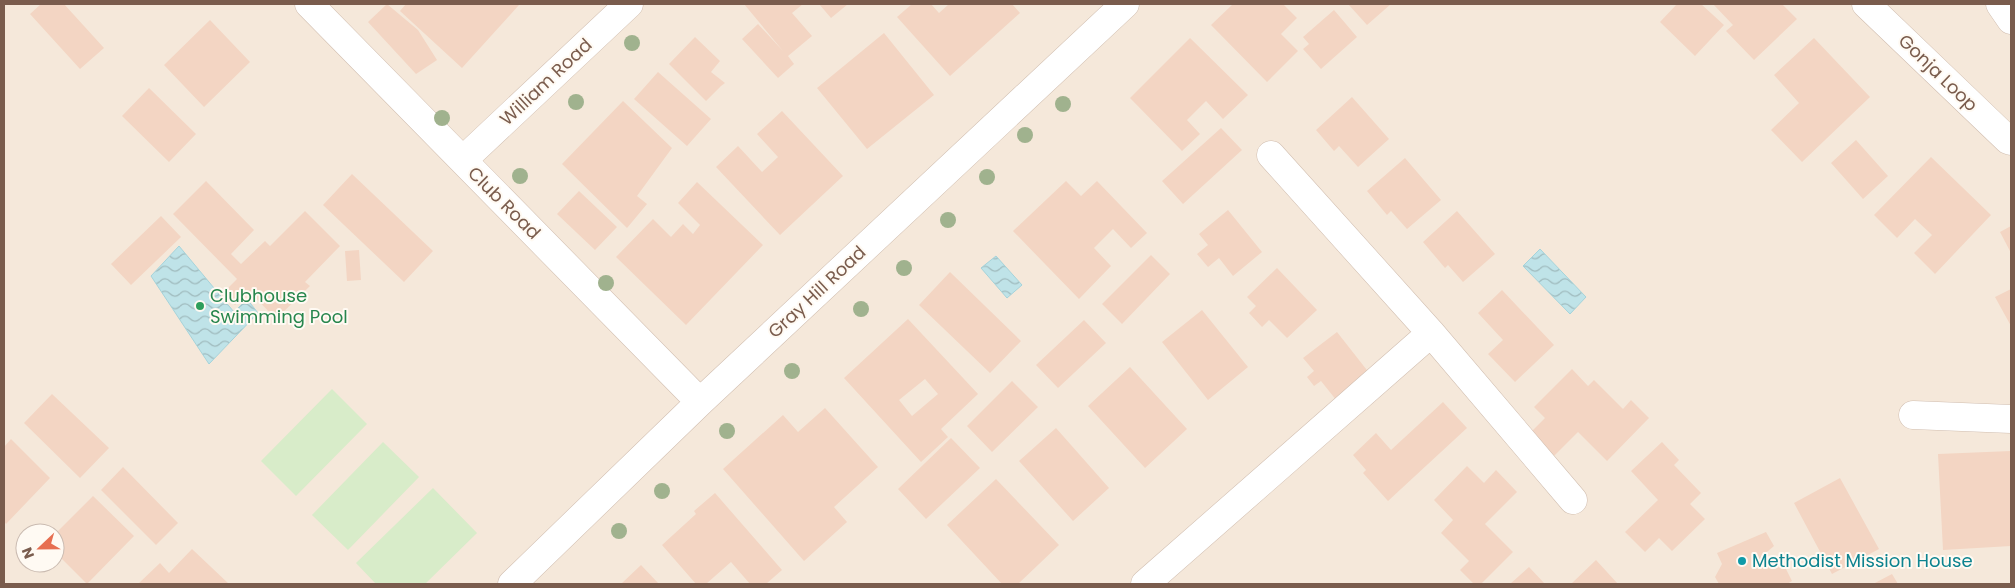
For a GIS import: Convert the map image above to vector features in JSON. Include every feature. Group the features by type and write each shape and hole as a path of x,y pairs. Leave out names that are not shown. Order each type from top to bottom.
{"street":[{"name":"Club Road","path":"309,4 700,402"},
{"name":"William Road","path":"462,160 629,4"},
{"name":"Gray Hill Road","path":"512,584 700,402 1125,4"},
{"name":"Gonja Loop","path":"1866,4 2011,141"},
{"path":"2000,4 2011,20"},
{"path":"1271,155 1431,334 1573,500"},
{"path":"1145,584 1431,334"},
{"path":"1914,415 2011,419"}],"shaded area":[{"path":"4,4 2011,4 2011,584 4,584"}],"green space":[{"path":"332,389 367,424 296,496 261,461"},
{"path":"383,442 419,477 348,550 312,515"},
{"path":"433,488 477,533 425,584 376,584 356,563"}],"water":[{"name":"Clubhouse Swimming Pool","path":"179,246 234,312 247,299 258,313 209,364 151,276"},
{"path":"1540,249 1586,297 1570,314 1523,266"},
{"path":"996,256 1022,285 1007,298 981,268"}],"building":[{"path":"41,4 64,4 104,48 80,69 30,14"},
{"path":"387,4 418,30 437,60 416,74 368,22"},
{"path":"406,4 519,5 462,68 400,11"},
{"path":"744,4 803,4 792,13 812,36 788,56 794,64 778,78 742,39 758,24 783,51"},
{"path":"819,4 848,4 831,18"},
{"path":"912,4 931,4 939,13 949,4 1012,4 1020,13 950,76 897,17"},
{"path":"1233,4 1283,4 1297,18 1281,34 1298,51 1267,82 1211,25"},
{"path":"1348,4 1391,4 1367,25"},
{"path":"1677,4 1701,4 1724,25 1695,56 1660,22"},
{"path":"1713,4 1782,4 1797,19 1754,60 1726,31 1733,25"},
{"path":"1334,10 1357,37 1321,69 1303,49 1309,44 1303,37"},
{"path":"210,20 250,62 204,107 164,65"},
{"path":"884,33 934,95 867,149 817,88"},
{"path":"695,37 720,61 711,72 725,83 706,101 669,64"},
{"path":"1190,38 1248,95 1223,119 1206,101 1187,120 1200,134 1182,151 1130,98"},
{"path":"1814,38 1870,97 1802,162 1771,130 1799,103 1774,75"},
{"path":"658,72 711,119 687,146 634,99"},
{"path":"149,88 196,134 169,162 122,116"},
{"path":"1352,97 1389,139 1358,167 1339,146 1334,151 1316,130"},
{"path":"623,101 672,148 637,196 647,204 627,228 562,164"},
{"path":"782,111 843,176 780,235 716,167 738,146 762,172 778,157 757,134"},
{"path":"1221,128 1242,150 1183,204 1162,181"},
{"path":"1856,140 1888,176 1863,199 1831,163"},
{"path":"1931,157 1991,215 1935,274 1914,253 1932,235 1915,219 1897,238 1874,215"},
{"path":"1405,158 1441,200 1407,229 1391,211 1387,215 1367,191"},
{"path":"352,174 433,251 404,282 323,205"},
{"path":"206,181 254,230 231,254 241,264 265,241 270,246 305,211 340,246 305,282 310,286 276,319 249,291 235,305 223,293 237,279 173,214"},
{"path":"1066,181 1081,196 1097,181 1147,233 1131,248 1113,229 1094,248 1111,266 1079,299 1013,231"},
{"path":"697,182 763,245 686,325 616,257 653,219 671,237 683,224 693,234 700,225 678,203"},
{"path":"579,191 617,227 595,250 557,214"},
{"path":"1228,210 1262,252 1233,276 1219,258 1208,267 1197,254 1208,245 1199,234"},
{"path":"1457,211 1495,254 1463,282 1448,265 1445,268 1423,242"},
{"path":"161,216 181,237 131,285 111,264"},
{"path":"2011,226 2011,253 2000,232"},
{"path":"359,250 361,280 347,281 345,251"},
{"path":"1151,255 1170,274 1122,324 1102,304"},
{"path":"1277,268 1317,310 1287,338 1269,320 1262,327 1249,313 1256,306 1247,297"},
{"path":"950,272 1021,341 990,373 919,305"},
{"path":"2011,289 2011,326 1995,297"},
{"path":"1502,290 1554,345 1515,382 1488,354 1503,340 1478,313"},
{"path":"1202,310 1248,367 1208,400 1162,342"},
{"path":"908,319 978,394 941,429 948,437 921,462 844,378","holes":["925,379 938,394 912,416 899,400"]},
{"path":"1084,320 1106,343 1058,388 1036,365"},
{"path":"1337,332 1370,374 1337,401 1321,381 1314,386 1307,377 1314,371 1303,358"},
{"path":"1130,367 1187,429 1145,468 1088,406"},
{"path":"1572,369 1588,386 1594,380 1623,409 1631,400 1649,418 1607,461 1578,432 1554,456 1530,433 1545,418 1534,407"},
{"path":"1012,381 1038,407 992,452 967,426"},
{"path":"52,394 109,448 80,478 24,423"},
{"path":"1443,402 1467,428 1388,501 1363,473 1366,470 1353,455 1376,433 1391,450"},
{"path":"825,408 878,467 834,507 847,522 804,561 723,469 783,415 798,432"},
{"path":"1056,428 1109,488 1073,521 1019,461"},
{"path":"951,438 980,468 926,519 898,489"},
{"path":"11,439 50,478 6,524 4,521 4,447"},
{"path":"1662,442 1679,460 1674,465 1701,493 1690,504 1705,519 1672,551 1659,538 1645,552 1625,532 1658,500 1631,471"},
{"path":"2011,451 2011,546 1943,550 1938,454"},
{"path":"1467,466 1484,483 1496,470 1517,492 1485,524 1513,552 1481,584 1474,584 1460,570 1469,561 1441,533 1453,520 1434,500"},
{"path":"123,467 178,523 156,545 101,490"},
{"path":"1840,478 1879,549 1832,574 1794,503"},
{"path":"996,479 1059,545 1018,584 1002,584 947,525"},
{"path":"715,493 782,570 766,584 750,584 731,562 706,584 696,584 662,545 696,514 694,511"},
{"path":"93,496 134,536 87,584 65,562 65,524"},
{"name":"Methodist Mission House","path":"1766,532 1774,546 1761,557 1765,564 1779,555 1792,581 1787,584 1719,584 1715,577 1722,564 1717,553"},
{"path":"192,549 229,584 138,584 160,563 169,573"},
{"path":"1596,560 1618,584 1571,584"},
{"path":"641,565 659,584 621,584"},
{"path":"1529,567 1545,584 1510,584"},
{"path":"1892,574 1898,584 1873,584"}],"place":[{"name":"Clubhouse Swimming Pool","path":"200,306"},
{"name":"Methodist Mission House","path":"1742,561"}]}
